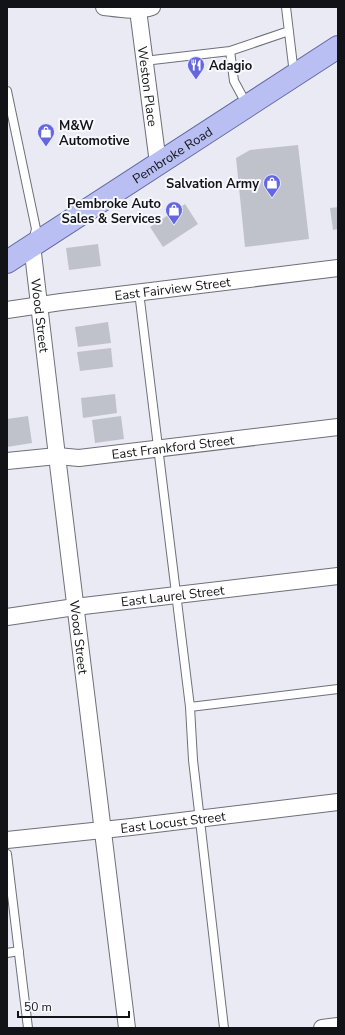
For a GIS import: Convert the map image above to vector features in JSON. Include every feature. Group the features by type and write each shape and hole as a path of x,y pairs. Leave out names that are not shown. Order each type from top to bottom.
{"main road":[{"name":"Pembroke Road","path":"7,262 338,47"}],"street":[{"path":"104,7 125,10 145,8"},
{"name":"Weston Place","path":"145,8 144,61 158,163"},
{"name":"Wood Street","path":"32,245 127,1028"},
{"name":"East Fairview Street","path":"7,310 40,304 338,268"},
{"name":"East Frankford Street","path":"7,461 57,456 79,458 338,427"},
{"name":"East Laurel Street","path":"7,617 75,607 338,576"},
{"name":"East Locust Street","path":"7,840 201,819 338,802"},
{"path":"322,1028 338,1026"}],"lane":[{"path":"286,7 294,76"},
{"path":"144,61 230,51 289,31"},
{"path":"230,51 234,81 247,106"},
{"path":"7,91 36,229 32,245"},
{"path":"139,292 175,596 190,707 191,739 224,1028"},
{"path":"190,707 338,689"},
{"path":"7,854 28,1028"},
{"path":"7,952 19,951"}],"building":[{"name":"Salvation Army","path":"298,145 309,239 245,247 236,158 250,150"},
{"name":"Pembroke Auto Sales & Services","path":"185,204 198,224 163,247 150,227"},
{"path":"338,207 338,229 333,230 330,208"},
{"path":"98,244 101,266 69,270 66,248"},
{"path":"108,322 111,343 78,347 75,327"},
{"path":"111,348 113,367 80,371 77,352"},
{"path":"115,394 117,413 83,418 81,398"},
{"path":"28,416 32,443 7,447 7,419"},
{"path":"121,416 124,439 95,443 92,420"}],"place":[{"name":"Adagio","path":"196,80"},
{"name":"M&W Automotive","path":"46,147"},
{"name":"Salvation Army","path":"272,198"},
{"name":"Pembroke Auto Sales & Services","path":"174,225"}]}
